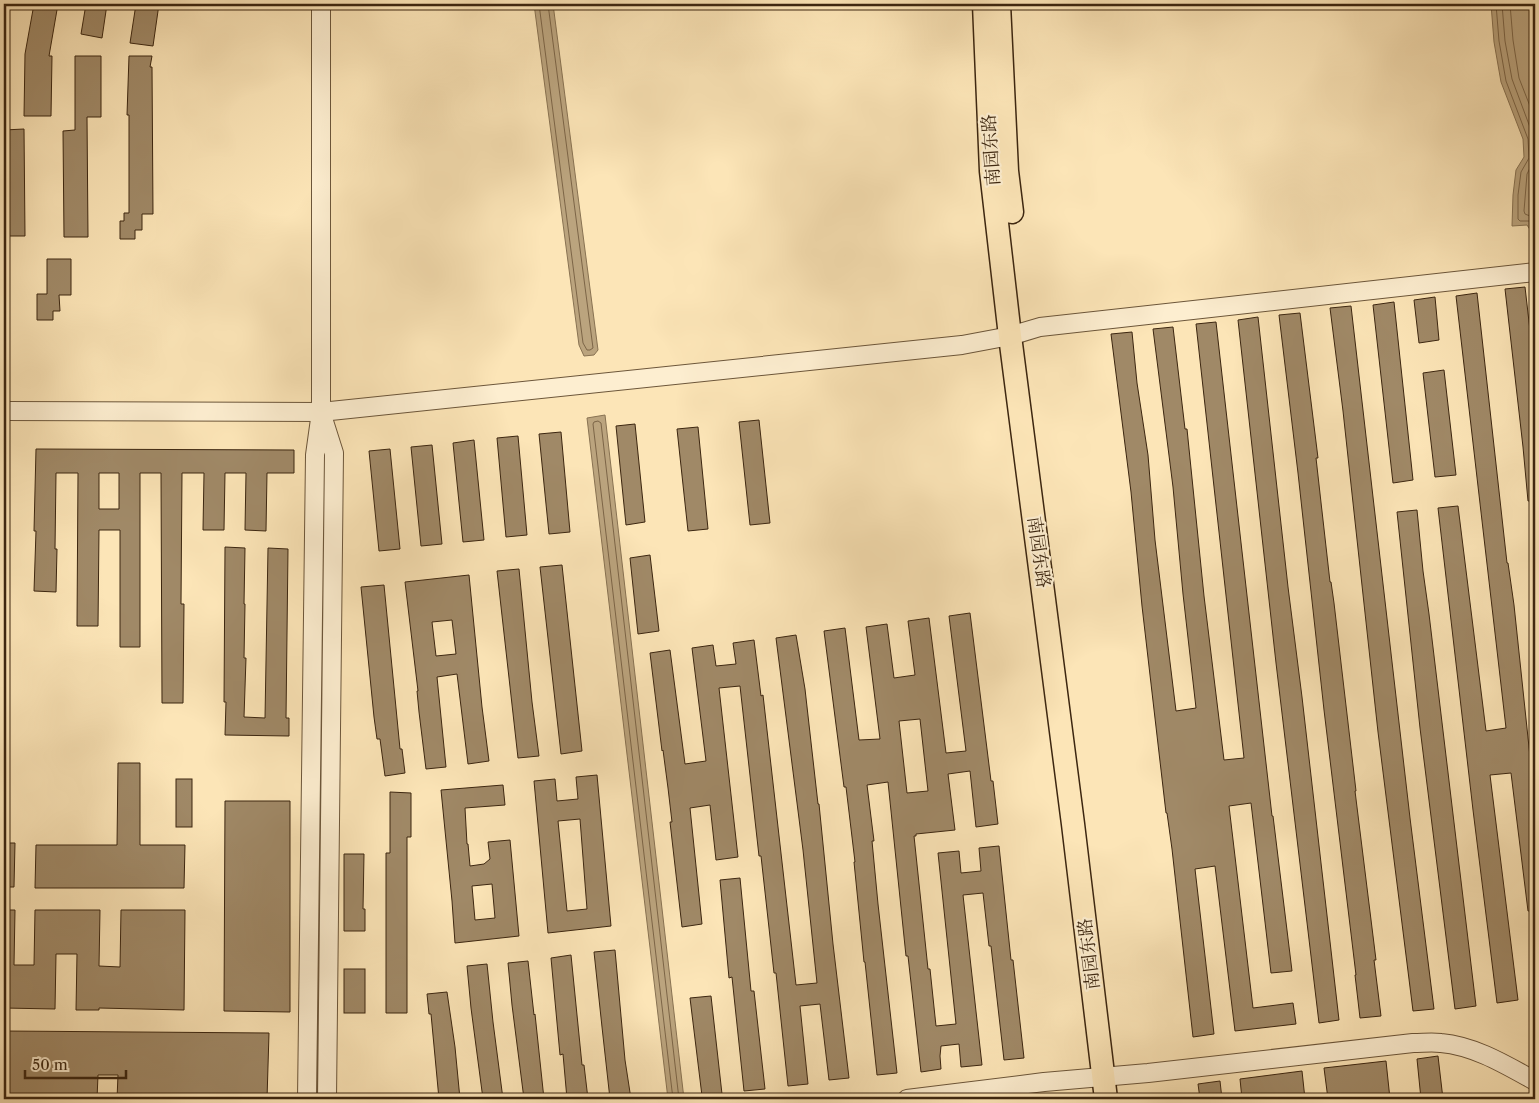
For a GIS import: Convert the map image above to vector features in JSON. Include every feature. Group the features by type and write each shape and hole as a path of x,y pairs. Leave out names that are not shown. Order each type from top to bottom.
{"main road":[{"name":"南园东路","path":"984,4 991,171 1017,334 1073,824 1109,1076 1118,1099"},
{"name":"南园东路","path":"1000,4 1007,171 1017,334"},
{"name":"南园东路","path":"1106,1099 1109,1076"}],"street":[{"path":"307,1099 314,455 321,412 321,4"},
{"path":"4,411 321,412 952,346 1017,334 1040,327 1535,272"},
{"path":"321,412 334,453 327,1099"},
{"path":"311,769 330,774"},
{"path":"907,1099 1044,1082 1148,1073 1413,1043 1442,1043 1476,1051 1535,1081"}],"water":[{"path":"534,4 553,4 598,350 594,355 584,356 579,345"},
{"path":"1491,4 1535,4 1535,237 1527,225 1512,226 1516,170 1524,157 1523,139 1501,82 1494,42"},
{"path":"605,415 684,1099 668,1099 587,418"}],"building":[{"path":"34,4 58,4 49,56 52,56 51,116 24,116 25,54"},
{"path":"86,4 107,4 102,38 81,34"},
{"path":"136,4 159,4 153,46 130,43"},
{"path":"75,56 101,56 101,117 87,117 88,237 64,237 63,131 75,130"},
{"path":"129,56 152,56 150,67 152,67 153,214 142,214 142,230 135,230 135,239 120,239 120,221 124,221 124,213 129,213 129,115 127,115"},
{"path":"24,129 25,236 4,236 4,130"},
{"path":"47,259 71,259 71,295 59,295 60,311 53,311 53,320 37,320 37,294 47,294"},
{"path":"1525,287 1535,374 1535,501 1528,501 1505,289"},
{"path":"1477,293 1507,563 1514,605 1535,804 1535,911 1528,911 1511,773 1490,775 1518,1000 1497,1003 1438,508 1458,506 1486,731 1506,728 1456,296"},
{"path":"1435,297 1439,340 1419,343 1414,300"},
{"path":"1394,302 1413,480 1393,483 1373,305"},
{"path":"1351,306 1434,1009 1413,1011 1378,732 1330,308"},
{"path":"1300,313 1381,1016 1360,1018 1324,710 1279,315"},
{"path":"1258,317 1339,1020 1319,1023 1276,663 1238,320"},
{"path":"1216,322 1272,816 1292,971 1271,973 1251,803 1229,806 1253,1008 1293,1003 1296,1024 1235,1031 1215,866 1195,869 1214,1034 1193,1037 1142,606 1131,492 1111,334 1132,332 1137,383 1148,455 1155,540 1176,711 1196,708 1173,487 1153,329 1173,327 1185,429 1187,429 1204,596 1224,760 1244,758 1196,324"},
{"path":"1444,370 1456,475 1435,477 1423,373"},
{"path":"759,420 770,523 750,525 739,422"},
{"path":"635,424 645,522 626,525 616,426"},
{"path":"698,427 708,529 688,531 677,429"},
{"path":"561,432 570,532 549,534 539,434"},
{"path":"518,436 527,535 506,537 497,438"},
{"path":"474,440 484,540 463,542 453,443"},
{"path":"432,445 442,544 421,546 411,447"},
{"path":"36,449 294,450 294,473 267,473 266,531 245,530 246,473 225,473 224,530 203,530 204,473 182,473 181,604 184,604 183,703 162,703 161,473 140,473 140,647 120,647 120,530 99,530 98,626 77,626 78,473 56,473 56,592 34,591 36,531 34,531","holes":["99,473 119,473 119,509 99,509"]},
{"path":"390,449 400,549 379,551 369,451"},
{"path":"1417,510 1476,1006 1455,1009 1420,728 1397,512"},
{"path":"225,547 245,548 244,658 246,658 244,717 265,718 268,548 288,549 286,718 289,718 289,736 225,735"},
{"path":"650,555 659,631 638,634 630,558"},
{"path":"562,565 582,751 561,754 540,567"},
{"path":"519,569 539,756 518,758 497,571"},
{"path":"469,575 489,761 468,764 457,674 437,677 446,767 426,769 405,582","holes":["452,620 456,654 436,656 432,622"]},
{"path":"384,585 400,749 402,749 405,773 385,776 380,739 377,739 374,717 361,587"},
{"path":"970,613 998,824 976,827 970,771 948,774 955,830 916,834 914,836 936,1026 956,1024 938,853 959,851 961,873 981,871 979,848 999,846 1024,1058 1004,1060 983,893 963,895 982,1065 961,1067 959,1044 941,1046 941,1069 921,1072 908,956 906,956 888,782 867,785 897,1073 877,1075 855,862 824,631 845,628 859,740 880,739 866,627 887,624 894,678 915,675 908,621 929,618 946,753 966,751 949,616","holes":["920,719 928,791 907,793 899,721"]},
{"path":"796,635 805,689 819,804 849,1078 829,1080 820,1004 800,1006 808,1084 788,1086 776,973 774,973 761,856 759,856 740,686 719,688 738,857 716,860 710,805 690,808 702,924 682,927 670,822 672,822 650,653 670,650 685,764 706,761 692,648 713,645 716,666 736,664 733,643 754,640 761,696 763,695 796,985 817,983 803,850 776,638"},
{"path":"118,763 140,763 140,845 185,845 184,888 35,888 36,845 117,845"},
{"path":"597,775 611,926 548,933 534,781 555,779 557,801 578,799 576,777","holes":["580,819 587,909 567,911 558,821"]},
{"path":"176,779 192,779 192,827 176,827"},
{"path":"503,785 505,805 465,808 467,844 470,866 484,864 490,859 488,842 510,840 519,936 455,943 441,790","holes":["492,884 495,918 475,920 472,886"]},
{"path":"390,792 411,793 411,837 407,837 407,1013 386,1013 386,853 390,853"},
{"path":"225,801 290,801 290,1012 224,1011"},
{"path":"4,843 15,843 14,887 4,887"},
{"path":"344,854 364,854 363,909 365,909 365,931 344,931"},
{"path":"740,878 751,991 754,991 765,1089 744,1091 732,977 729,978 720,880"},
{"path":"4,910 15,910 14,965 34,965 35,910 100,910 99,966 120,967 121,910 185,910 184,1010 99,1008 99,1010 76,1010 77,954 56,954 55,1009 4,1008"},
{"path":"615,950 625,1060 631,1099 610,1099 602,1027 594,952"},
{"path":"571,955 582,1065 584,1065 588,1099 567,1099 563,1054 560,1055 551,958"},
{"path":"528,961 544,1099 524,1099 512,1005 508,963"},
{"path":"487,964 503,1099 483,1099 471,1008 467,966"},
{"path":"344,969 365,969 365,1013 344,1013"},
{"path":"447,992 460,1099 439,1099 431,1014 429,1014 427,994"},
{"path":"711,996 722,1094 702,1096 690,998"},
{"path":"4,1031 269,1033 267,1099 117,1099 118,1075 98,1075 97,1099 4,1099"},
{"path":"1438,1056 1443,1099 1421,1099 1417,1059"},
{"path":"1386,1061 1390,1099 1328,1099 1324,1068"},
{"path":"1302,1071 1305,1099 1242,1099 1240,1079"},
{"path":"1220,1081 1222,1099 1200,1099 1198,1084"}]}
